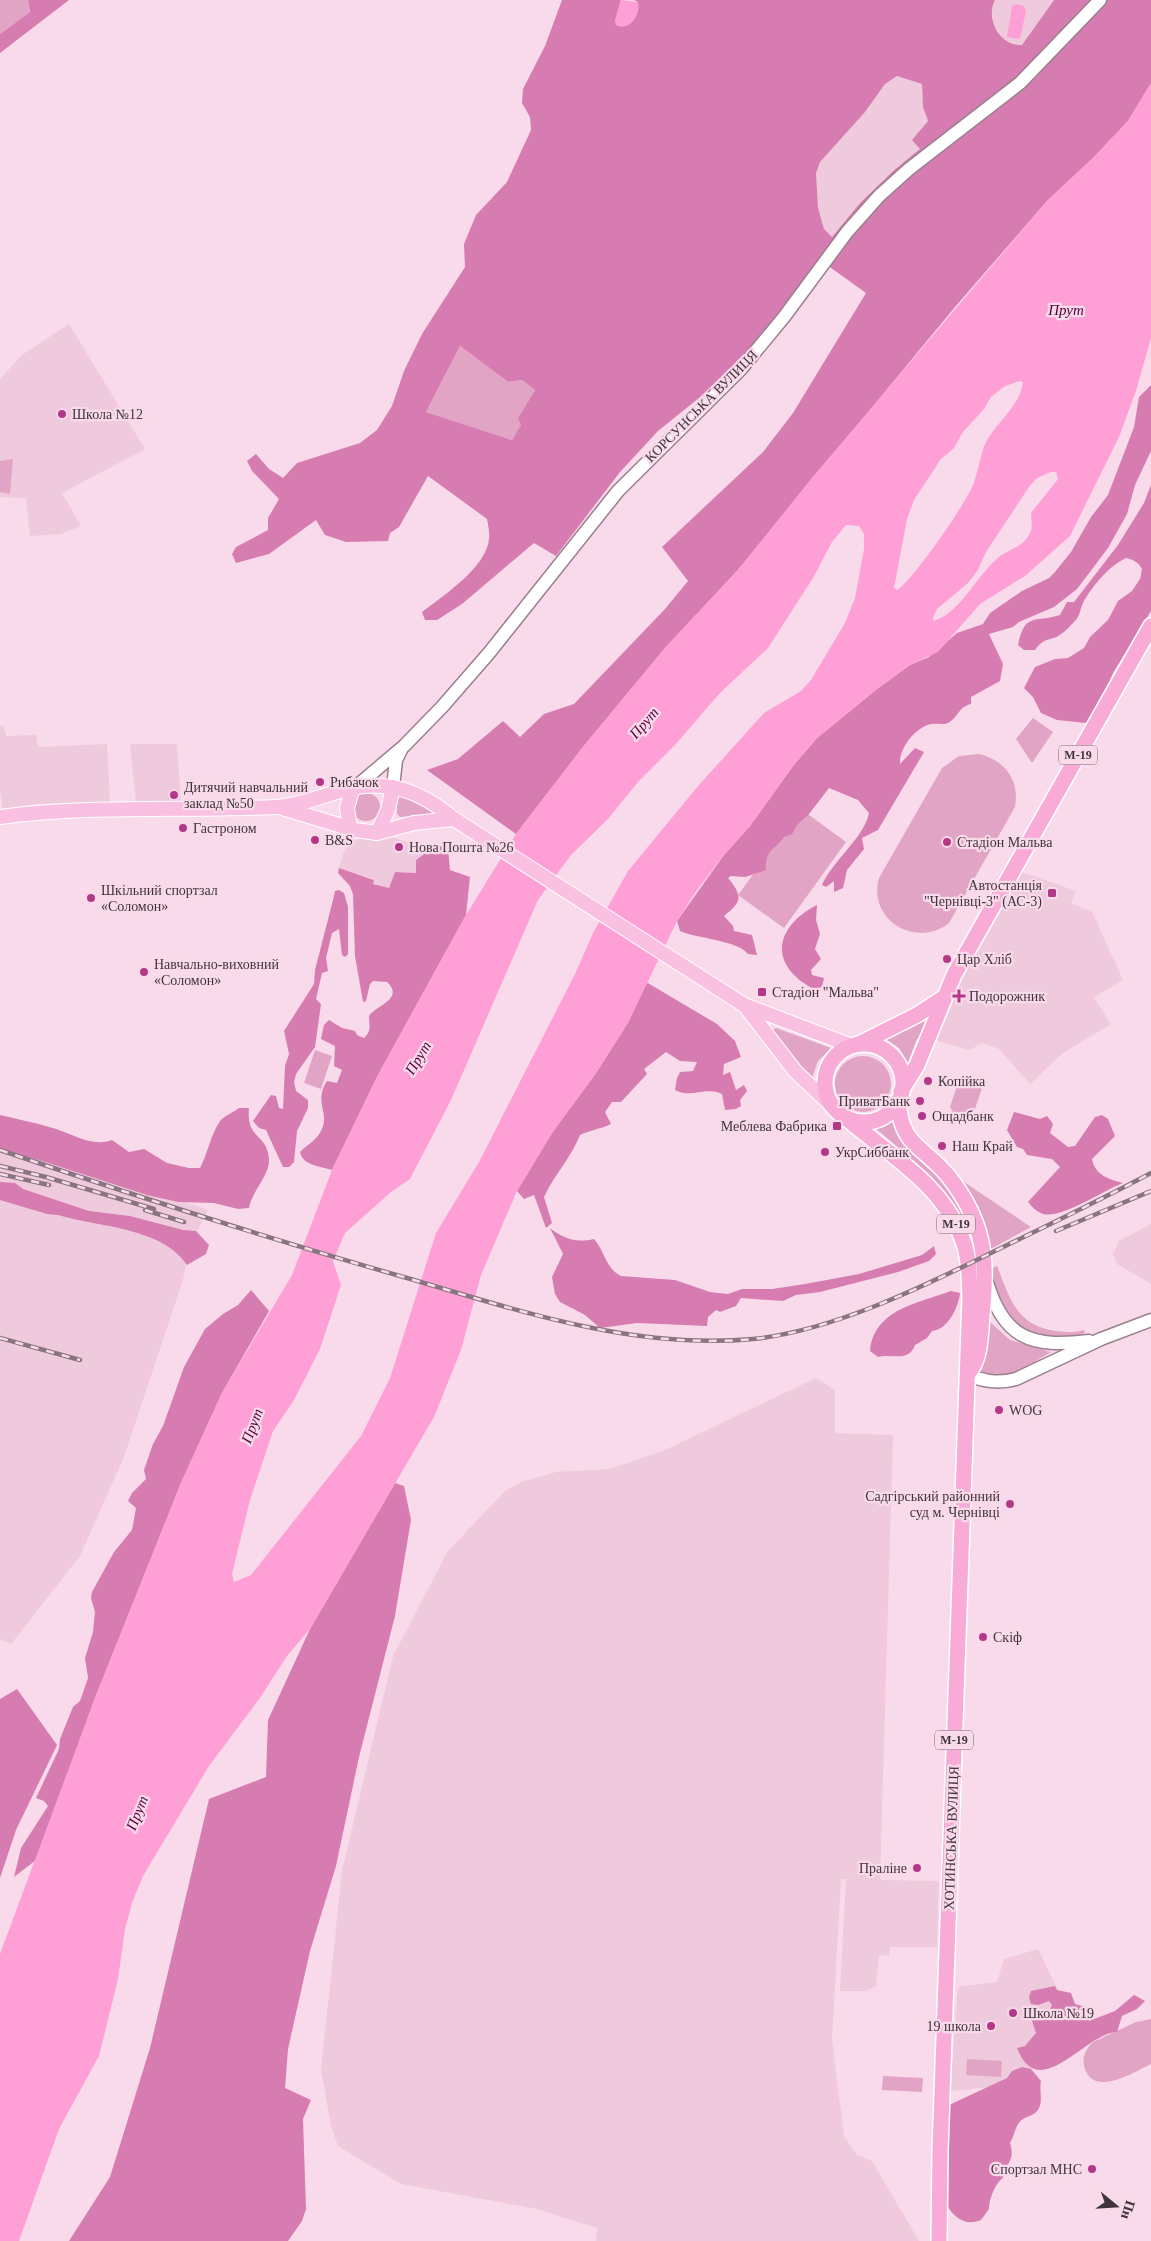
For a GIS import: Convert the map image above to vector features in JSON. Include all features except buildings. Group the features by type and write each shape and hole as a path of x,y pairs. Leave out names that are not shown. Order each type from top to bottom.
{"highway":[{"name":"М-19","path":"943,998 917,1015 837,1055 828,1069 825,1080 826,1092 834,1108 846,1118 862,1122 878,1119 887,1114 900,1096 917,1065 943,998 1151,626"},
{"name":"М-19","path":"856,1045 872,1045 890,1054 900,1071 902,1126 906,1136 948,1176 970,1212 984,1249 985,1278"},
{"name":"ХОТИНСЬКА ВУЛИЦЯ","path":"846,1118 924,1180 942,1201 956,1225 967,1256 970,1297 940,2151 939,2241"},
{"name":"ХОТИНСЬКА ВУЛИЦЯ","path":"967,1375 978,1357 985,1278"}],"main road":[{"name":"КОРСУНСЬКА ВУЛИЦЯ","path":"356,786 404,746 442,707 489,653 618,491 741,369 784,318 847,232 879,196 909,169 1020,83 1100,0"},
{"name":"КОРСУНСЬКА ВУЛИЦЯ","path":"393,787 396,760 404,746"},
{"path":"350,828 347,808 356,786"},
{"path":"0,817 71,811 278,807 316,799 356,786 393,787 436,804 454,819 744,1005 856,1045"},
{"path":"377,833 388,810 393,787"},
{"path":"278,807 350,828 377,833 414,823 454,819"},
{"path":"744,1005 795,1071 834,1108"},
{"path":"985,1278 1000,1313 1019,1334 1050,1344 1101,1339"},
{"path":"967,1375 980,1380 1003,1383 1016,1379 1101,1339 1151,1320"}],"shaded area":[{"path":"0,0 28,0 30,12 0,34"},
{"path":"28,0 69,0 0,53 0,34 30,12"},
{"path":"562,0 621,0 615,21 638,2 634,0 995,0 992,7 992,15 996,30 1007,41 1022,45 1054,0 1151,0 1151,83 1128,121 1094,157 1047,201 955,307 737,571 665,648 583,747 516,834 427,770 458,759 503,721 520,737 544,714 574,704 665,609 688,581 662,547 763,452 793,413 866,293 820,260 755,345 699,398 658,431 620,472 556,556 534,543 462,604 437,620 425,620 422,612 463,580 472,570 486,550 489,534 487,519 428,476 399,527 390,533 388,541 346,542 325,535 316,520 269,554 236,563 232,554 236,547 268,530 268,518 279,499 252,471 247,461 256,454 269,469 283,478 297,463 360,443 377,430 392,406 404,371 422,334 465,267 464,244 476,215 507,182 531,130 530,117 522,103 523,89 545,46","holes":["897,76 922,84 923,107 928,121 912,140 920,149 894,170 860,203 832,237 824,229 818,208 816,173 820,162 865,112 885,84","460,346 508,382 522,380 535,390 518,418 521,425 512,440 426,412"]},
{"path":"995,0 1054,0 1022,46 1013,46 1004,41 994,24 991,7"},
{"path":"897,76 922,84 923,107 928,121 912,140 920,149 893,170 860,203 832,237 824,229 818,208 816,173 820,162 865,112 885,84"},
{"name":"Школа №12","path":"69,324 145,449 62,493 81,526 61,534 30,536 26,498 0,497 0,379 22,355"},
{"path":"460,346 508,382 522,380 535,390 518,418 522,424 512,440 426,412"},
{"path":"1151,385 1151,451 1135,485 1127,514 1108,548 1077,589 1054,607 1019,622 1013,627 989,634 1003,664 1000,681 971,697 971,704 962,709 949,723 932,724 920,729 905,745 900,758 900,764 915,748 924,752 878,830 862,838 864,849 847,870 843,888 834,892 834,881 826,887 822,885 833,867 861,831 869,813 858,800 829,788 809,814 797,825 792,834 784,837 771,851 767,858 766,870 745,877 731,876 728,878 738,894 738,899 734,907 724,916 733,926 734,931 752,935 757,955 748,954 743,949 726,943 680,931 677,921 724,855 750,826 793,766 817,738 910,665 929,657 957,633 983,624 990,613 1022,591 1049,578 1055,572 1071,552 1091,517 1108,495 1134,427 1139,397"},
{"path":"13,459 10,494 0,492 0,461"},
{"path":"1151,485 1151,611 1113,673 1100,704 1086,723 1057,720 1041,713 1033,697 1024,688 1035,667 1055,659 1068,658 1084,648 1090,637 1108,620 1118,601 1132,591 1140,579 1142,569 1136,562 1126,558 1113,566 1091,590 1075,621 1063,633 1042,642 1035,650 1024,650 1018,645 1024,628 1028,623 1037,619 1060,615 1067,602 1074,602 1118,545 1144,503"},
{"path":"1033,718 1053,732 1032,763 1016,739"},
{"path":"3,725 6,736 36,735 38,747 107,744 110,802 36,804 3,809 0,790 0,726"},
{"path":"130,744 177,744 181,802 136,802"},
{"name":"Стадіон Мальва","path":"979,754 996,761 1009,773 1015,789 1015,807 949,923 936,930 922,933 909,931 897,926 887,918 880,906 877,893 879,878 942,768 959,756"},
{"path":"366,793 376,797 380,807 376,817 366,821 356,817 352,807 356,797"},
{"path":"395,797 413,800 434,812 431,814 400,817 397,814"},
{"path":"801,809 846,842 784,928 738,895"},
{"path":"375,836 394,838 430,849 416,860 416,873 395,872 389,888 373,884 374,879 339,868 343,854 351,841"},
{"path":"441,846 448,848 450,870 470,877 466,915 378,1075 332,1170 308,1163 300,1152 317,1137 323,1126 324,1115 321,1100 323,1088 327,1081 337,1083 342,1070 334,1066 335,1046 321,1039 324,1025 329,1020 342,1028 355,1031 357,1035 364,1038 369,1030 369,1016 387,1001 393,993 392,988 387,982 373,981 370,984 366,1001 363,1002 355,956 353,894 350,886 338,873 339,868 374,880 373,884 389,888 395,872 416,873 416,860 431,849 434,852"},
{"path":"1013,869 1076,891 1071,903 1092,912 1123,980 1094,997 1111,1024 1063,1053 1030,1084 999,1049 982,1043 970,1050 927,1038"},
{"path":"339,890 344,893 348,907 348,954 345,957 342,955 339,929 332,933 326,958 328,971 322,973 316,999 321,1004 315,1047 296,1074 294,1082 296,1091 308,1100 308,1108 297,1131 294,1162 289,1167 283,1167 266,1130 259,1128 253,1121 271,1095 276,1096 279,1108 283,1109 285,1066 289,1054 284,1031 314,984 315,970 335,891"},
{"path":"817,905 816,920 820,934 815,949 821,959 811,970 812,975 824,978 822,987 814,989 799,979 789,969 783,958 782,946 785,935 792,924"},
{"path":"646,982 717,1024 735,1041 741,1057 724,1064 723,1075 730,1072 736,1090 744,1085 747,1091 740,1100 741,1106 736,1109 725,1110 722,1094 716,1092 686,1093 675,1090 680,1072 693,1071 697,1062 680,1061 666,1052 644,1069 647,1074 621,1102 612,1102 605,1112 611,1124 580,1135 544,1197 552,1223 546,1228 534,1195 524,1199 517,1191 552,1133 596,1073 629,1021"},
{"path":"928,1020 916,1041 908,1063 899,1048 883,1037"},
{"path":"776,1028 831,1048 818,1061 811,1081 771,1031"},
{"path":"315,1050 332,1056 321,1089 304,1083"},
{"path":"857,1056 869,1056 883,1064 891,1078 889,1095 883,1104 869,1112 857,1112 847,1107 840,1100 835,1090 835,1078 840,1068 847,1061"},
{"path":"960,1077 983,1085 971,1121 963,1121 955,1115 950,1107"},
{"path":"239,1108 249,1108 249,1119 253,1132 265,1144 269,1159 267,1171 249,1208 238,1209 214,1203 178,1202 147,1195 42,1161 0,1150 0,1115 57,1129 88,1141 104,1142 112,1140 129,1152 144,1149 167,1163 189,1168 200,1168 220,1121"},
{"path":"1014,1112 1040,1119 1047,1116 1053,1124 1050,1133 1068,1147 1075,1146 1095,1117 1102,1115 1108,1119 1115,1136 1092,1159 1099,1173 1123,1183 1061,1212 1043,1214 1039,1212 1028,1202 1060,1167 1052,1159 1027,1155 1023,1149 1017,1147 1007,1130"},
{"path":"893,1117 932,1165 958,1201 968,1220 979,1258 980,1304 973,1304 949,1200 931,1176 873,1126"},
{"path":"0,1140 208,1210 190,1245 183,1280 124,1457 80,1556 11,1644 0,1639"},
{"path":"961,1180 1031,1227 989,1250"},
{"path":"0,1182 15,1183 23,1189 89,1211 130,1216 183,1230 196,1231 209,1245 206,1254 187,1265 176,1252 162,1243 128,1230 47,1214 0,1200"},
{"path":"1151,1224 1151,1284 1117,1264 1113,1254 1119,1241"},
{"path":"550,1228 570,1239 582,1241 594,1239 608,1264 621,1276 675,1280 710,1292 728,1294 742,1289 772,1289 859,1274 922,1255 934,1246 936,1254 929,1261 898,1272 820,1292 796,1295 783,1301 741,1298 736,1306 720,1312 716,1310 708,1317 707,1326 637,1323 600,1328 585,1315 560,1302 555,1294 552,1277 563,1254"},
{"path":"997,1266 1011,1300 1024,1317 1043,1328 1067,1332 1084,1330 1085,1333 1065,1338 1048,1338 1033,1335 1021,1328 1011,1317 996,1288 990,1269"},
{"path":"251,1290 269,1311 222,1393 181,1483 95,1698 36,1860 14,1877 21,1848 48,1806 44,1801 36,1798 59,1749 60,1739 73,1707 80,1701 88,1678 85,1658 93,1632 95,1612 91,1598 92,1592 114,1552 132,1530 136,1508 128,1501 132,1493 146,1479 144,1470 153,1444 163,1426 184,1367 205,1329 223,1314 238,1305"},
{"path":"951,1291 960,1293 955,1310 948,1322 938,1330 932,1331 927,1338 915,1345 909,1354 904,1356 878,1357 870,1351 873,1337 889,1317 912,1304"},
{"path":"989,1321 1010,1340 1051,1352 1016,1372 997,1376 988,1375 979,1370"},
{"path":"816,1378 835,1390 835,1433 893,1435 880,1880 939,1881 937,1947 890,1947 889,1956 879,1955 876,1986 866,1991 840,1991 846,1880 855,1880 841,1879 832,2040 844,2136 857,2155 872,2161 919,2241 596,2241 597,2228 537,2209 401,2184 338,2146 331,2126 321,2070 342,1871 393,1656 448,1551 505,1491 521,1482 556,1472 610,1469 665,1450"},
{"path":"395,1483 404,1486 411,1520 395,1616 359,1757 336,1866 310,1951 288,2049 285,2088 311,2100 303,2119 306,2209 302,2221 288,2241 69,2241 110,2177 150,2048 209,1799 266,1777 268,1720 310,1629"},
{"path":"17,1689 57,1745 16,1830 0,1878 0,1699"},
{"name":"Школа №19","path":"1038,1949 1082,2039 1005,2086 950,2091 958,1987 997,1982 1004,1959"},
{"path":"1055,1986 1057,1990 1071,1993 1075,2004 1082,2006 1089,2021 1115,2011 1134,1995 1145,2001 1137,2009 1122,2016 1117,2032 1104,2035 1063,2062 1050,2068 1037,2070 1026,2064 1017,2048 1025,2046 1036,2033 1032,2021 1036,2017 1045,2020 1052,2005 1049,2001 1038,2005 1031,2004 1029,1997 1031,1991"},
{"path":"1151,2019 1151,2064 1124,2077 1104,2082 1095,2081 1088,2076 1084,2066 1084,2056 1093,2042 1136,2022"},
{"path":"967,2059 1002,2061 1001,2077 966,2075"},
{"path":"1022,2067 1031,2069 1041,2081 1041,2102 1039,2108 1034,2114 1020,2121 1017,2127 1010,2143 1012,2149 1011,2158 1003,2178 993,2192 989,2209 981,2220 966,2222 954,2215 948,2207 949,2105 1007,2078 1012,2071"},
{"path":"883,2076 923,2078 922,2092 882,2090"}],"water":[{"path":"621,0 638,2 638,12 633,21 621,27 616,25 615,21"},
{"path":"1017,4 1024,6 1026,11 1020,39 1007,37 1012,6"},
{"name":"Прут","path":"1151,83 1151,338 1136,391 1119,437 1070,536 1025,576 980,604 938,652 910,665 882,685 817,738 793,766 750,826 724,855 697,890 677,921 629,1021 596,1073 552,1133 517,1191 481,1275 461,1350 434,1417 310,1629 287,1656 260,1698 209,1766 143,1876 132,1903 125,1929 118,1979 99,2056 59,2129 19,2241 0,2241 0,1954 95,1698 181,1483 222,1393 292,1275 332,1170 378,1075 466,915 516,834 583,747 665,648 737,571 811,479 1047,201 1094,157 1128,121","holes":["1020,381 1023,382 1017,399 985,444 975,480 968,494 950,524 914,573 897,590 894,588 907,519 914,500 941,459 954,448 963,432 984,409 991,397 1005,386","1051,472 1056,472 1058,479 1031,513 1032,526 1029,535 1021,544 1002,555 990,565 961,601 944,616 934,621 933,618 937,609 968,583 978,570 986,552 1037,478","846,525 859,526 864,534 864,549 855,598 845,623 811,680 801,691 764,713 698,786 628,871 593,933 575,974 479,1162 436,1233 390,1378 361,1436 251,1575 234,1582 232,1574 250,1500 273,1431 294,1400 320,1349 341,1285 333,1261 345,1233 391,1192 410,1179 451,1100 538,900 571,855 608,819 638,782 675,745 720,693 768,648 813,578 832,542"]}],"railway":[{"path":"0,1150 254,1232 535,1315 621,1333 665,1339 709,1341 753,1339 783,1334 813,1327 873,1307 960,1268 1151,1173"},
{"path":"0,1166 46,1177 154,1209"},
{"path":"0,1174 49,1185"},
{"path":"1056,1231 1151,1191"},
{"path":"145,1210 184,1222"},
{"path":"0,1338 80,1360"}],"place":[{"name":"Школа №12","path":"62,414"},
{"name":"Рибачок","path":"320,782"},
{"name":"Дитячий навчальний заклад №50","path":"174,795"},
{"name":"Гастроном","path":"183,828"},
{"name":"B&S","path":"315,840"},
{"name":"Стадіон Мальва","path":"947,842"},
{"name":"Нова Пошта №26","path":"399,847"},
{"name":"Автостанція \"Чернівці-3\" (АС-3)","path":"1052,893"},
{"name":"Шкільний спортзал «Соломон»","path":"91,898"},
{"name":"Цар Хліб","path":"947,959"},
{"name":"Навчально-виховний «Соломон»","path":"144,972"},
{"name":"Стадіон \"Мальва\"","path":"762,992"},
{"name":"Подорожник","path":"959,996"},
{"name":"Копійка","path":"928,1081"},
{"name":"ПриватБанк","path":"920,1101"},
{"name":"Ощадбанк","path":"922,1116"},
{"name":"Меблева Фабрика","path":"837,1126"},
{"name":"Наш Край","path":"942,1146"},
{"name":"УкрСиббанк","path":"825,1152"},
{"name":"WOG","path":"999,1410"},
{"name":"Садгірський районний суд м. Чернівці","path":"1010,1504"},
{"name":"Скіф","path":"983,1637"},
{"name":"Праліне","path":"917,1868"},
{"name":"Школа №19","path":"1013,2013"},
{"name":"19 школа","path":"991,2026"},
{"name":"Спортзал МНС","path":"1092,2169"}]}
